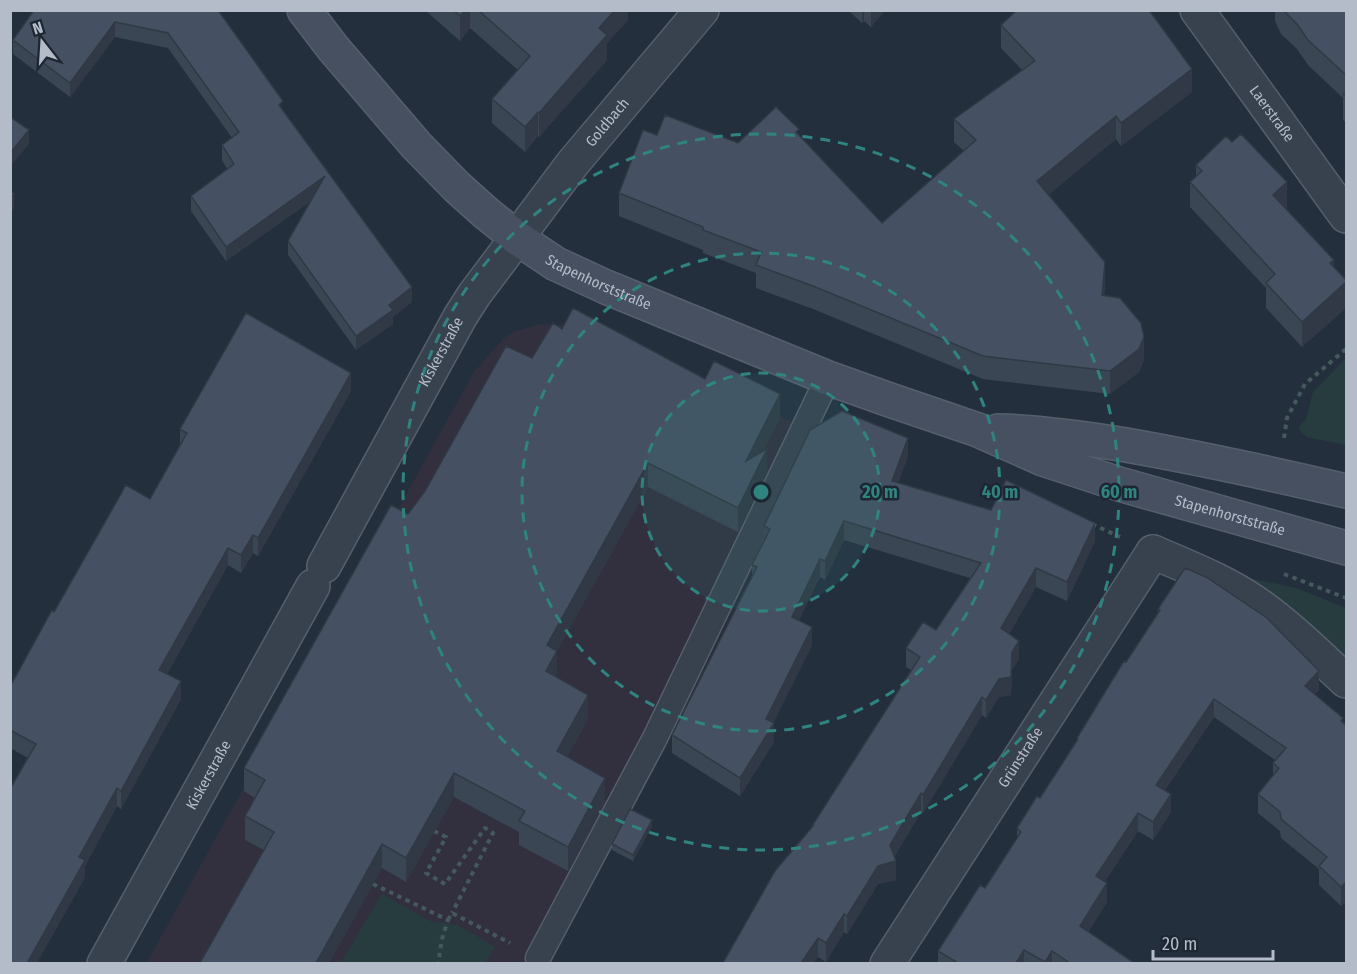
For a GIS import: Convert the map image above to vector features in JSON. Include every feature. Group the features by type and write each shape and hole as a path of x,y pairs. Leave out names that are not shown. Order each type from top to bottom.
{"main road":[{"name":"Stapenhorststraße","path":"304,10 333,48 416,145 457,187 517,238 556,264 596,283 828,378 978,430 1043,459 1119,484 1347,548"},
{"name":"Stapenhorststraße","path":"978,430 1029,432 1083,438 1247,468 1347,491"}],"street":[{"name":"Goldbach","path":"517,238 573,163 702,10"},
{"name":"Laerstraße","path":"1200,12 1347,216"},
{"name":"Kiskerstraße","path":"104,963 460,317 517,238"},
{"name":"Grünstraße","path":"887,963 1153,552 1210,576 1255,602 1295,632 1347,681"}],"lane":[{"path":"538,958 655,738 828,378"}],"path":[{"path":"1283,442 1287,418 1305,384 1347,349"},
{"path":"434,831 446,837 426,873 445,884 485,828 493,833 448,920 438,963"},
{"path":"373,884 448,920"},
{"path":"452,913 538,958"}],"shaded area":[{"path":"541,324 561,325 573,329 711,383 820,435 655,766 547,963 146,964 474,372 504,338 515,331"}],"green space":[{"path":"1346,358 1346,445 1307,437 1299,427 1306,419 1313,392"},
{"path":"1248,578 1296,588 1346,608 1346,661 1244,584"},
{"path":"382,894 430,921 457,925 495,947 485,963 341,963"}],"building":[{"path":"34,10 218,10 283,101 279,105 412,287 389,305 393,310 356,336 288,241 325,176 226,247 191,196 234,164 222,145 239,132 168,33 115,22 70,83 13,40"},
{"path":"453,10 465,10 460,16"},
{"path":"478,10 615,10 599,28 607,35 525,127 492,99 530,56"},
{"path":"1017,10 1149,10 1192,69 1121,123 1116,116 1037,181 1105,262 1102,295 1120,298 1141,323 1144,337 1139,349 1110,371 983,356 756,265 761,252 703,230 703,227 619,193 643,130 657,135 665,115 738,143 776,107 799,129 796,132 882,223 976,140 954,119 1035,61 1001,25"},
{"path":"1283,10 1347,10 1347,76 1308,40"},
{"path":"10,117 29,130 10,153"},
{"path":"1241,134 1287,182 1273,195 1334,260 1330,263 1347,281 1302,322 1266,283 1275,274 1190,182 1202,171 1196,165 1226,136 1232,142"},
{"path":"573,308 705,379 714,361 780,394 746,461 767,449 738,508 648,463 547,645 557,651 546,671 588,695 557,751 605,778 568,847 519,821 525,811 454,773 406,858 382,844 316,963 200,963 274,832 245,816 265,780 244,768 391,505 408,514 425,491 506,346 532,358 553,323 562,329"},
{"path":"246,313 351,373 258,538 253,535 241,555 228,548 159,670 181,681 121,791 117,788 79,857 85,860 27,963 10,963 10,789 36,744 10,730 10,687 52,610 54,612 126,485 150,499 187,433 180,429"},
{"path":"842,411 908,438 892,481 991,510 1006,480 1095,523 1067,582 1036,568 1001,628 1019,641 1012,652 1011,677 999,679 986,700 982,697 923,795 921,793 890,845 896,861 878,866 847,916 844,914 826,943 818,938 801,963 723,963 775,871 813,826 920,657 906,648 923,622 936,630 981,563 844,521 825,561 820,559 792,617 812,627 766,719 774,723 740,778 672,735 757,567 752,565 770,529 764,526 810,430"},
{"path":"1185,568 1206,577 1267,618 1319,671 1305,686 1343,718 1341,721 1347,726 1347,881 1341,887 1319,866 1327,857 1281,819 1280,812 1258,794 1279,768 1273,763 1286,748 1214,699 1156,785 1171,794 1153,822 1138,813 1096,876 1107,883 1080,926 1134,963 1070,963 1052,951 1045,962 1024,950 1016,963 958,963 938,951 980,885 985,888 1021,832 1017,828 1037,796 1040,798 1124,661 1126,662"},
{"path":"630,809 652,820 633,855 612,844"}]}
